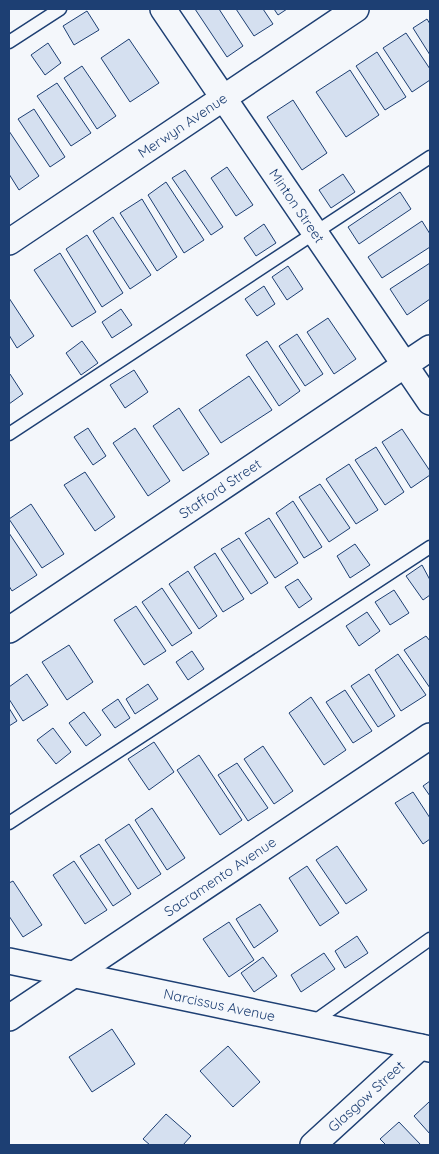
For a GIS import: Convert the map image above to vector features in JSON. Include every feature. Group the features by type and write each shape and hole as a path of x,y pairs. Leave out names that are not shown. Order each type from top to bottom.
{"street":[{"name":"Minton Street","path":"163,9 406,364 430,402"},
{"name":"Merwyn Avenue","path":"9,242 223,96 356,9"},
{"name":"Stafford Street","path":"9,630 430,348"},
{"name":"Sacramento Avenue","path":"9,1018 430,736"},
{"name":"Narcissus Avenue","path":"9,961 425,1048"},
{"name":"Glasgow Street","path":"313,1145 425,1048"}],"lane":[{"path":"9,42 60,9"},
{"path":"9,434 430,157"},
{"path":"9,823 430,546"},
{"path":"312,1023 430,939"}],"building":[{"path":"195,9 219,9 243,46 227,57"},
{"path":"236,9 263,9 273,24 254,36"},
{"path":"274,9 287,9 278,15"},
{"path":"87,11 99,30 74,45 63,26"},
{"path":"427,19 430,24 430,55 413,28"},
{"path":"406,33 430,69 430,80 412,92 383,48"},
{"path":"129,39 159,83 130,102 101,58"},
{"path":"48,43 61,63 45,75 31,55"},
{"path":"377,52 406,97 385,110 356,66"},
{"path":"82,66 116,116 97,129 64,78"},
{"path":"350,70 379,115 346,137 316,92"},
{"path":"57,83 91,133 71,146 37,96"},
{"path":"293,100 327,153 302,170 267,117"},
{"path":"34,109 65,157 50,167 18,119"},
{"path":"9,131 39,176 19,190 9,174"},
{"path":"227,167 253,205 236,216 211,178"},
{"path":"185,170 223,227 211,235 172,178"},
{"path":"343,174 355,192 331,208 319,190"},
{"path":"166,182 204,240 184,253 148,195"},
{"path":"400,192 411,209 359,244 348,227"},
{"path":"142,199 177,257 157,271 120,213"},
{"path":"113,217 151,275 130,289 93,231"},
{"path":"422,221 430,234 430,247 382,278 368,257"},
{"path":"264,224 276,243 256,256 244,238"},
{"path":"87,235 123,293 102,307 66,249"},
{"path":"60,253 96,312 72,327 34,270"},
{"path":"430,263 430,299 407,315 390,289"},
{"path":"288,266 303,289 287,300 272,277"},
{"path":"264,286 275,304 257,316 245,299"},
{"path":"9,298 34,336 17,348 9,335"},
{"path":"121,309 132,325 112,338 102,322"},
{"path":"328,318 356,359 334,374 307,332"},
{"path":"297,334 323,374 305,386 279,346"},
{"path":"82,341 98,363 81,375 66,353"},
{"path":"267,341 300,391 279,406 246,355"},
{"path":"134,370 148,392 125,408 110,385"},
{"path":"9,375 23,394 9,404"},
{"path":"249,376 272,410 221,443 199,410"},
{"path":"179,408 209,454 183,471 153,426"},
{"path":"88,428 106,456 93,465 74,437"},
{"path":"135,428 170,481 148,496 113,443"},
{"path":"402,429 430,471 430,475 411,488 382,442"},
{"path":"376,447 404,492 385,505 355,460"},
{"path":"349,464 378,510 356,524 326,479"},
{"path":"85,472 115,517 95,531 64,485"},
{"path":"320,484 350,528 329,542 299,497"},
{"path":"293,501 322,547 304,558 276,513"},
{"path":"31,504 64,554 42,568 9,519"},
{"path":"269,518 298,563 275,578 245,533"},
{"path":"9,533 37,575 12,591 9,586"},
{"path":"239,538 268,583 251,594 221,549"},
{"path":"355,544 370,565 350,578 337,556"},
{"path":"215,553 244,599 223,612 194,567"},
{"path":"422,565 430,580 430,595 423,600 406,576"},
{"path":"188,571 217,616 199,629 169,584"},
{"path":"298,579 312,599 299,608 285,587"},
{"path":"162,588 192,633 172,646 142,602"},
{"path":"394,590 409,613 390,625 375,602"},
{"path":"136,606 166,651 144,665 114,620"},
{"path":"367,612 380,631 359,646 346,626"},
{"path":"426,636 430,641 430,688 404,650"},
{"path":"69,645 93,682 67,700 42,662"},
{"path":"192,651 204,669 188,680 176,662"},
{"path":"398,654 426,695 401,711 375,670"},
{"path":"27,674 48,705 23,721 9,699 9,687"},
{"path":"369,674 395,716 378,727 351,686"},
{"path":"148,684 158,699 135,714 126,699"},
{"path":"345,690 372,731 353,743 326,702"},
{"path":"311,697 346,750 324,765 289,713"},
{"path":"118,699 130,718 115,728 102,710"},
{"path":"9,708 17,721 9,726"},
{"path":"84,712 101,735 86,746 69,723"},
{"path":"53,728 71,752 56,764 37,740"},
{"path":"154,742 174,772 149,790 128,759"},
{"path":"263,746 293,791 274,804 244,759"},
{"path":"199,755 242,820 220,835 177,770"},
{"path":"237,763 268,808 248,821 218,775"},
{"path":"430,781 430,796 423,786"},
{"path":"413,792 430,818 430,839 423,844 395,803"},
{"path":"152,808 185,858 167,870 135,820"},
{"path":"129,824 161,874 138,889 105,840"},
{"path":"99,844 131,894 113,906 80,856"},
{"path":"337,846 367,890 346,904 316,860"},
{"path":"74,861 107,910 85,924 53,875"},
{"path":"307,866 339,913 320,926 289,878"},
{"path":"13,881 42,925 23,937 9,916 9,883"},
{"path":"260,904 278,931 254,948 236,919"},
{"path":"229,922 254,960 229,977 203,939"},
{"path":"357,936 368,953 345,968 335,951"},
{"path":"324,953 335,969 301,992 291,975"},
{"path":"263,957 277,976 254,992 241,973"},
{"path":"112,1029 135,1064 92,1092 69,1057"},
{"path":"228,1046 260,1082 233,1107 200,1071"},
{"path":"430,1103 430,1134 414,1116"},
{"path":"166,1114 191,1136 183,1145 150,1145 143,1139"},
{"path":"399,1122 421,1145 386,1145 380,1139"}]}
